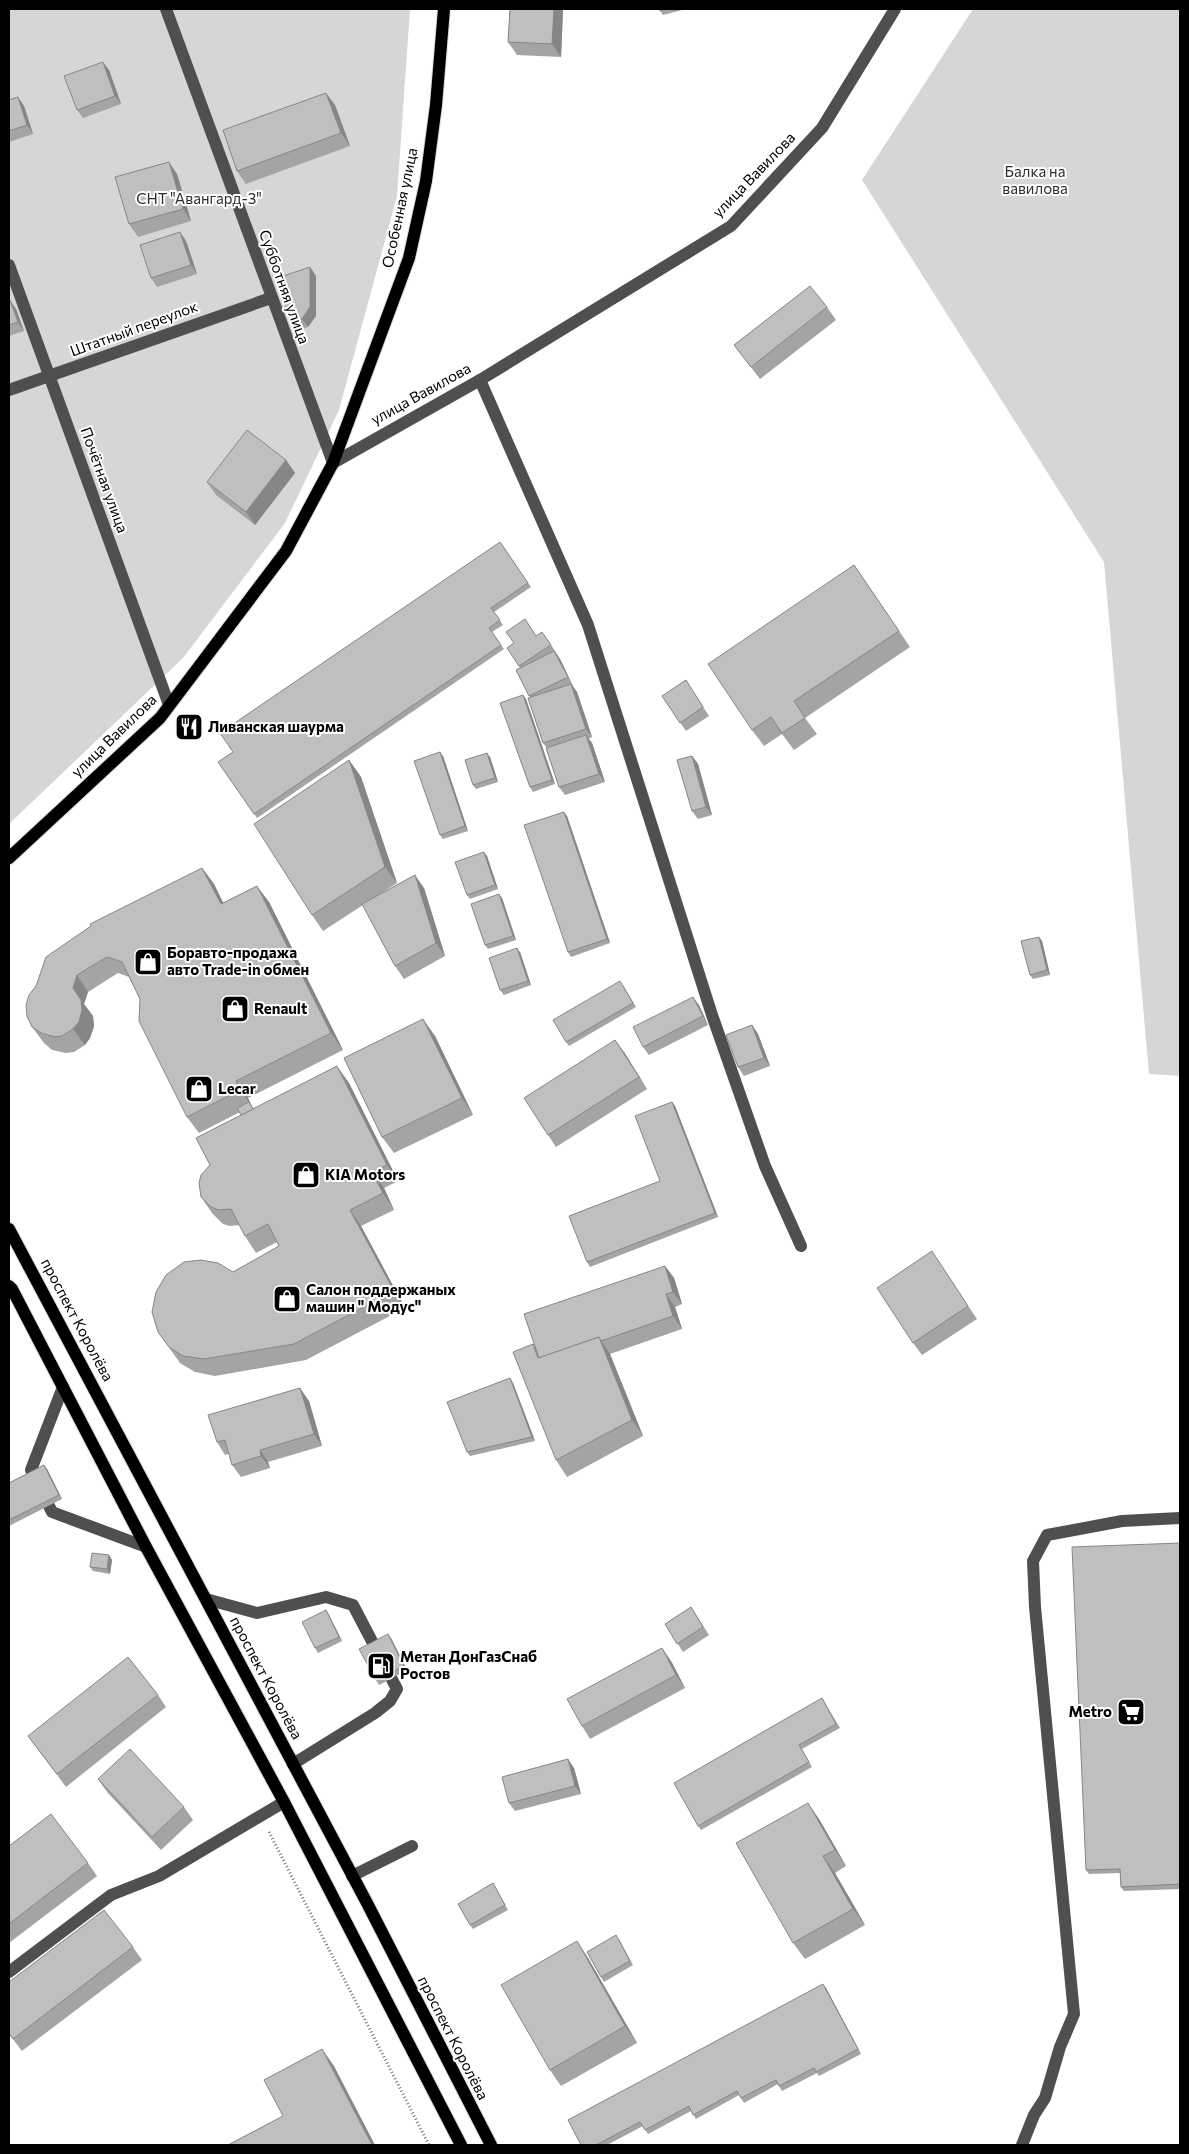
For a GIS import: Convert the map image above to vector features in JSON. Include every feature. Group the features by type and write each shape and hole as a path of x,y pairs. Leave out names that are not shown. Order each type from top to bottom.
{"main road":[{"name":"Особенная улица","path":"333,463 409,258 426,181 436,105 444,9"},
{"name":"улица Вавилова","path":"9,858 160,718 286,551 333,463"},
{"name":"проспект Королёва","path":"9,1228 352,1876 491,2145"},
{"path":"9,1286 146,1547 284,1802 461,2145"}],"street":[{"name":"Субботняя улица","path":"166,9 333,463"},
{"name":"улица Вавилова","path":"333,463 480,380 731,226 822,128 895,9"},
{"name":"Почётная улица","path":"9,265 170,705"},
{"name":"Штатный переулок","path":"9,390 271,298"},
{"path":"480,380 588,625 712,1015 765,1166 801,1246"},
{"path":"63,1387 31,1470 52,1512 146,1547"},
{"path":"1022,2145 1034,2115 1045,2098 1060,2047 1074,2014 1034,1607 1033,1561 1047,1535 1122,1521 1180,1518"},
{"path":"206,1599 257,1613 326,1597 353,1605 397,1689 390,1701 375,1713 293,1764"},
{"path":"9,1972 111,1895 159,1876 284,1802"},
{"path":"352,1876 412,1846"}],"path":[{"path":"261,1817 429,2145"}],"green space":[{"name":"СНТ \"Авангард-3\"","path":"9,9 410,9 397,196 339,410 285,523 183,658 9,824"},
{"name":"Балка на вавилова","path":"973,9 1180,9 1180,1076 1149,1074 1104,562 862,180"}],"building":[{"path":"510,9 554,9 552,44 508,42"},
{"path":"103,62 115,96 77,110 64,76"},
{"path":"326,93 341,133 237,171 223,130"},
{"path":"18,97 27,125 9,131 9,100"},
{"path":"169,162 183,209 129,224 115,177"},
{"path":"180,232 191,265 151,278 140,245"},
{"path":"310,267 310,307 302,319 291,322 277,278"},
{"path":"810,286 827,307 751,367 734,345"},
{"path":"9,300 18,322 9,325"},
{"path":"247,430 286,460 246,512 207,482"},
{"path":"500,542 528,583 491,608 500,620 489,628 501,645 254,814 218,762 233,752 220,733"},
{"path":"854,565 899,631 794,701 805,718 782,733 771,717 752,730 708,664"},
{"path":"525,619 536,636 542,632 551,645 519,666 507,648 514,643 506,632"},
{"path":"554,651 568,677 529,696 516,670"},
{"path":"686,680 703,707 680,723 662,696"},
{"path":"571,684 586,729 543,743 528,698"},
{"path":"523,695 552,780 530,787 500,703"},
{"path":"586,735 599,774 559,787 546,748"},
{"path":"440,752 465,826 440,835 414,761"},
{"path":"487,753 495,778 473,785 465,760"},
{"path":"692,756 706,807 692,811 677,760"},
{"path":"349,760 385,867 312,915 254,824"},
{"path":"564,812 607,939 568,952 524,825"},
{"path":"484,852 495,885 467,895 455,862"},
{"name":"Renault","path":"202,868 221,904 257,886 331,1033 236,1081 240,1090 187,1117 139,1021 140,999 122,962 107,957 77,975 73,988 81,1000 82,1010 79,1022 73,1029 62,1036 55,1037 41,1033 32,1027 27,1016 26,1005 29,995 36,986 46,957 91,926 90,924"},
{"path":"415,875 436,943 395,966 362,904"},
{"path":"499,894 513,936 485,945 471,904"},
{"path":"1039,937 1047,970 1030,975 1021,941"},
{"path":"517,948 528,981 500,990 489,958"},
{"path":"620,981 633,1003 566,1042 553,1020"},
{"path":"693,997 703,1016 643,1047 633,1027"},
{"path":"423,1019 462,1098 382,1137 344,1058"},
{"path":"752,1025 764,1058 738,1067 726,1035"},
{"path":"615,1040 639,1077 548,1135 524,1098"},
{"path":"337,1066 387,1165 372,1172 383,1193 350,1210 394,1291 294,1344 204,1359 183,1356 169,1347 158,1332 152,1312 156,1292 166,1275 184,1262 201,1260 218,1263 233,1272 279,1246 268,1224 245,1236 231,1209 219,1210 211,1207 201,1197 199,1183 201,1175 210,1165 196,1138"},
{"path":"249,1102 253,1109 241,1115 237,1108"},
{"path":"672,1102 715,1213 587,1262 569,1216 660,1181 635,1116"},
{"path":"932,1251 968,1306 913,1343 877,1288"},
{"path":"665,1266 673,1292 666,1294 673,1316 601,1341 599,1337 539,1358 524,1314"},
{"path":"599,1337 632,1420 556,1460 513,1352 533,1344 538,1358"},
{"path":"510,1378 532,1437 467,1452 447,1402"},
{"path":"300,1388 314,1434 260,1450 261,1456 232,1465 225,1440 217,1442 208,1415"},
{"path":"44,1465 59,1495 9,1520 9,1483"},
{"name":"Metro","path":"1180,1543 1180,1884 1121,1887 1120,1869 1086,1870 1072,1547"},
{"path":"92,1553 109,1555 107,1569 90,1567"},
{"path":"691,1607 703,1627 677,1644 665,1624"},
{"path":"326,1610 339,1637 315,1648 302,1622"},
{"path":"388,1634 404,1666 376,1680 359,1649"},
{"path":"662,1648 676,1675 582,1726 567,1699"},
{"path":"128,1657 158,1695 57,1774 28,1736"},
{"path":"822,1698 836,1724 799,1745 809,1762 698,1826 674,1783"},
{"path":"130,1749 184,1807 152,1837 98,1779"},
{"path":"568,1759 575,1786 509,1803 502,1777"},
{"path":"808,1803 835,1850 823,1856 853,1909 793,1943 736,1843"},
{"path":"51,1814 88,1863 9,1924 9,1846"},
{"path":"493,1883 505,1905 470,1925 458,1904"},
{"path":"104,1910 133,1947 13,2039 9,2033 9,1982"},
{"path":"616,1935 630,1961 601,1977 587,1952"},
{"path":"577,1941 625,2026 550,2070 501,1985"},
{"path":"823,1984 858,2049 816,2072 814,2068 779,2086 776,2080 741,2098 737,2091 693,2115 689,2106 645,2130 640,2122 596,2145 581,2145 568,2120"},
{"path":"322,2049 372,2145 228,2145 283,2116 264,2080"}],"place":[{"name":"Ливанская шаурма","path":"189,727"},
{"name":"Боравто-продажа авто Trade-in обмен","path":"148,962"},
{"name":"Renault","path":"235,1009"},
{"name":"Lecar","path":"199,1089"},
{"name":"KIA Motors","path":"306,1175"},
{"name":"Салон поддержаных машин \" Модус\"","path":"287,1299"},
{"name":"Метан ДонГазСнаб Ростов","path":"381,1666"},
{"name":"Metro","path":"1131,1712"}]}
